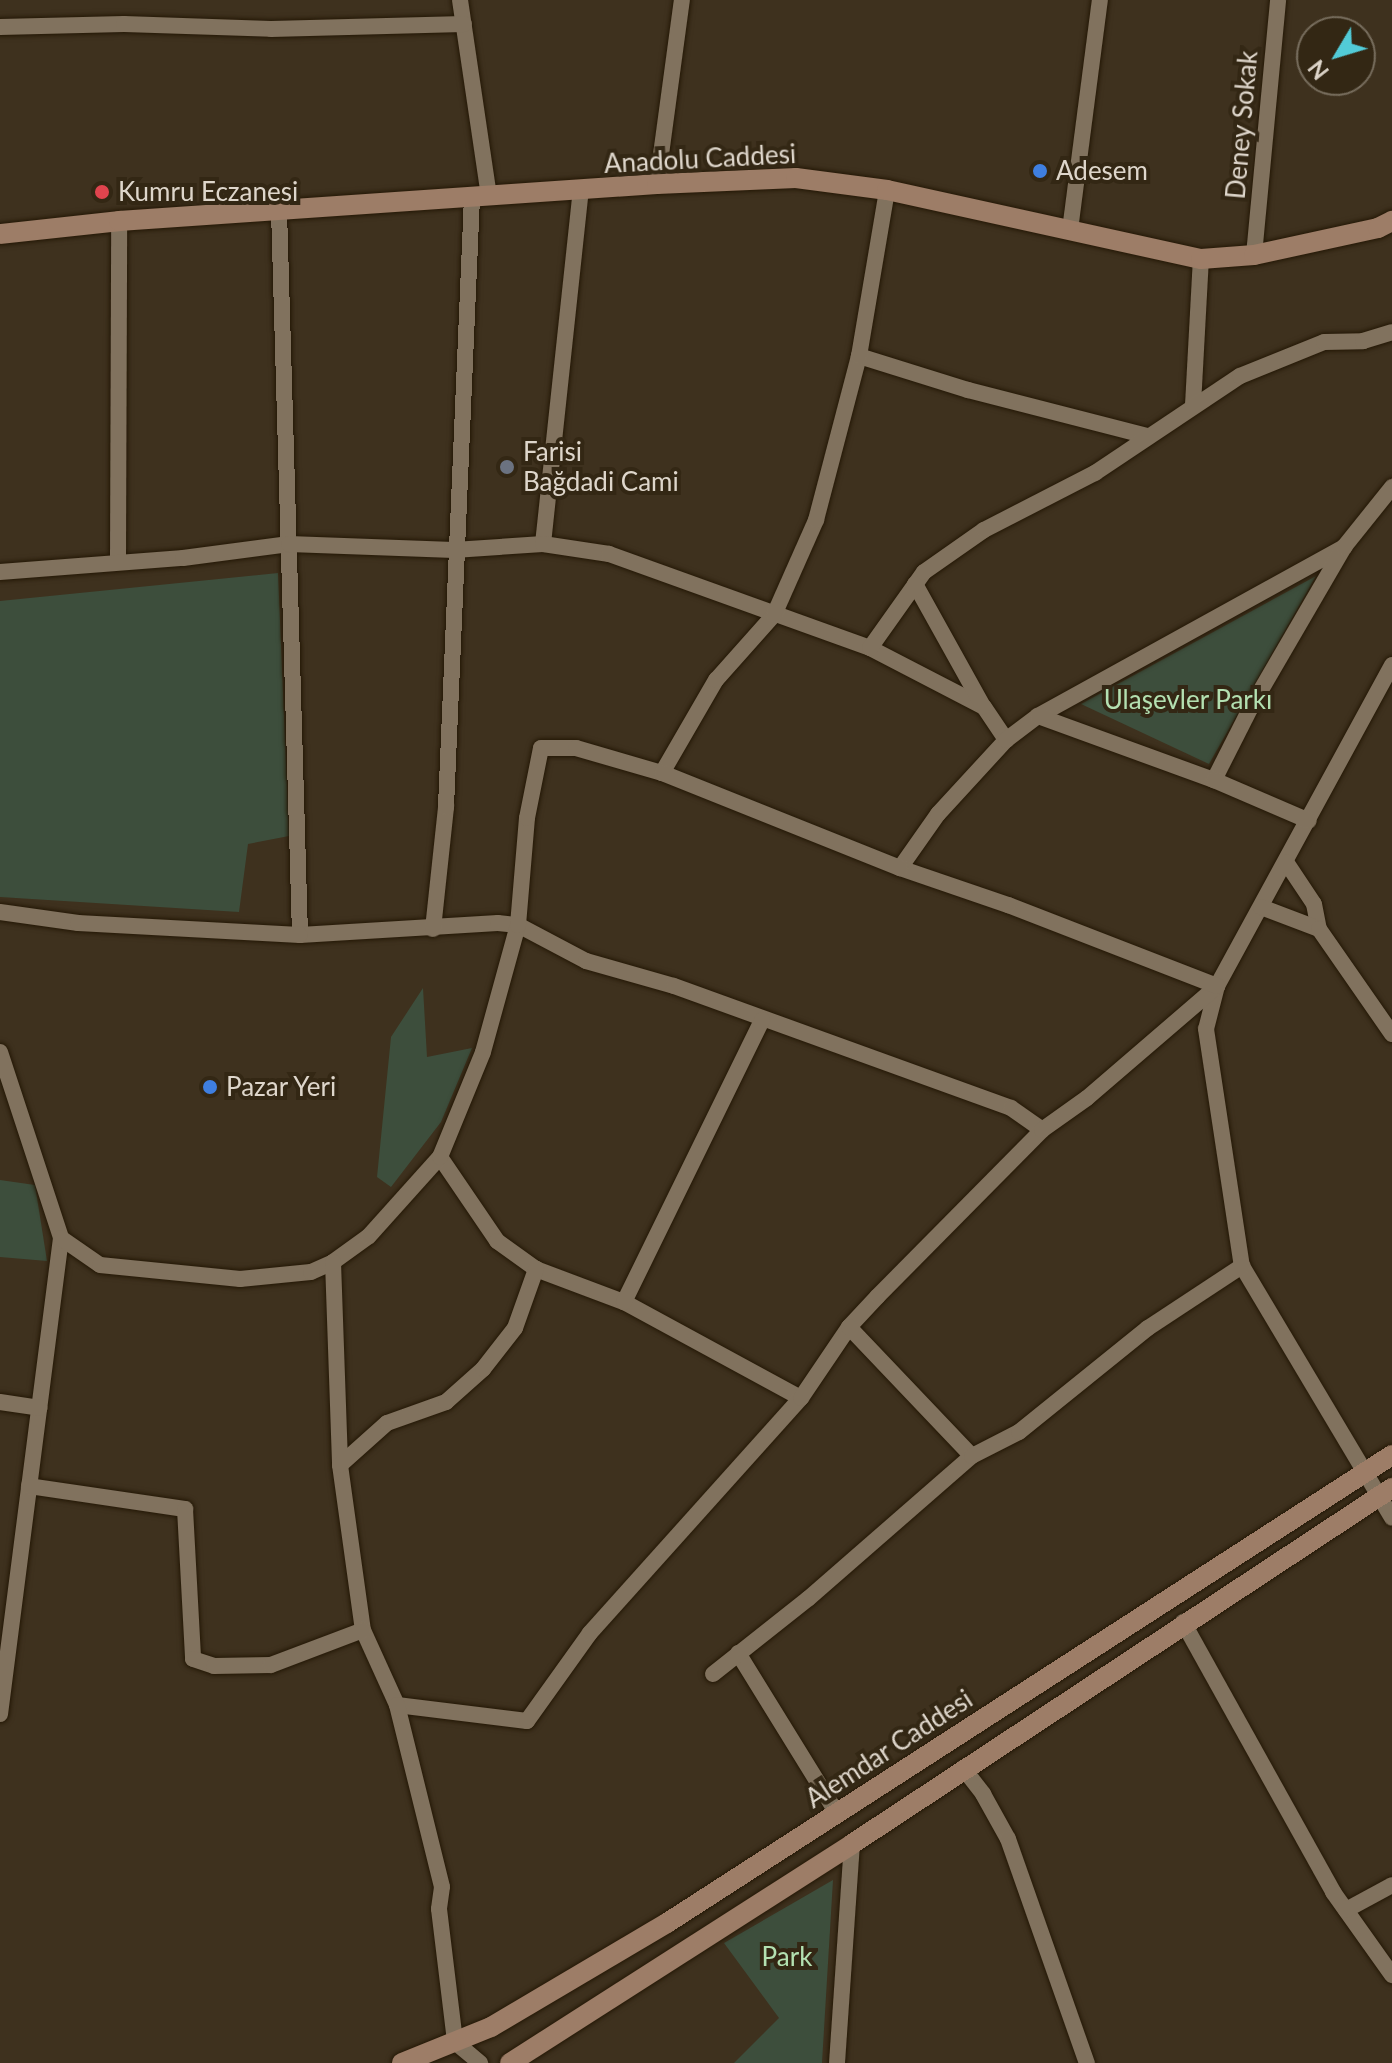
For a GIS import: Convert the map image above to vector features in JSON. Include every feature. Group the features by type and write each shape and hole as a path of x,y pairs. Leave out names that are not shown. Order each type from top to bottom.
{"main road":[{"name":"Anadolu Caddesi","path":"0,234 119,221 657,184 796,178 887,190 1201,259 1254,255 1378,228 1392,221"},
{"name":"Alemdar Caddesi","path":"402,2063 427,2058 491,2027 667,1923 1392,1455"},
{"path":"510,2063 852,1844 1183,1622 1385,1492"}],"street":[{"path":"433,929 446,807 454,550 480,197 460,0"},
{"path":"657,184 682,0"},
{"path":"1070,230 1100,0"},
{"name":"Deney Sokak","path":"1254,255 1278,0"},
{"path":"0,27 124,24 271,29 464,24"},
{"path":"662,773 716,680 774,615 816,520 859,356 887,190"},
{"path":"543,544 581,191"},
{"path":"279,210 300,935"},
{"path":"118,561 119,221"},
{"path":"1193,405 1201,259"},
{"path":"870,648 924,572 984,530 1095,473 1240,376 1324,342 1363,341 1392,332"},
{"path":"859,356 968,390 1147,436"},
{"path":"1214,780 1251,707 1344,547 1392,487"},
{"path":"0,572 183,558 289,544 454,550 543,544 609,554 870,648 984,707"},
{"path":"900,868 938,814 1006,740 1038,716 1344,547"},
{"path":"915,584 1006,740"},
{"path":"1392,665 1217,986 1206,1029 1242,1266 1365,1473 1385,1492 1392,1518"},
{"path":"1038,716 1214,780 1309,821"},
{"path":"61,1238 100,1265 240,1279 311,1272 333,1262 369,1236 440,1157 483,1052 518,925 527,818 541,748 576,748 662,773 900,868 1008,905 1217,986"},
{"path":"1286,862 1314,904 1319,929 1389,1021"},
{"path":"1261,907 1319,929"},
{"path":"0,912 78,923 300,935 498,923 518,925 586,961 674,986 1011,1108 1042,1130"},
{"path":"397,1705 527,1721 590,1633 801,1398 849,1327 1042,1130 1087,1098 1217,986"},
{"path":"624,1302 762,1020"},
{"path":"0,1052 61,1238 40,1408 5,1636 0,1714"},
{"path":"440,1157 497,1241 536,1269 624,1302 801,1398"},
{"path":"333,1262 340,1465 363,1630 397,1705 442,1887 439,1909 455,2042 480,2063"},
{"path":"713,1674 809,1598 972,1456 1019,1432 1148,1328 1242,1266"},
{"path":"340,1465 387,1423 446,1402 483,1369 515,1328 536,1269"},
{"path":"849,1327 972,1456"},
{"path":"0,1402 40,1408"},
{"path":"29,1486 185,1509 193,1659 214,1666 271,1665 363,1630"},
{"path":"1183,1622 1346,1910 1392,1974"},
{"path":"738,1653 837,1813"},
{"path":"963,1768 983,1794 1008,1839 1087,2063"},
{"path":"837,2063 852,1844"},
{"path":"1346,1910 1392,1885"}],"green space":[{"path":"278,573 289,836 248,844 239,912 0,897 0,601"},
{"name":"Ulaşevler Parkı","path":"1316,576 1209,764 1081,704"},
{"path":"423,988 427,1057 472,1048 441,1122 391,1187 377,1177 391,1037"},
{"path":"0,1180 35,1185 47,1261 0,1257"},
{"name":"Park","path":"833,1880 822,2063 734,2063 779,2018 724,1943"}],"place":[{"name":"Adesem","path":"1040,171"},
{"name":"Kumru Eczanesi","path":"102,192"},
{"name":"Farisi Bağdadi Cami","path":"507,467"},
{"name":"Pazar Yeri","path":"210,1087"}]}
